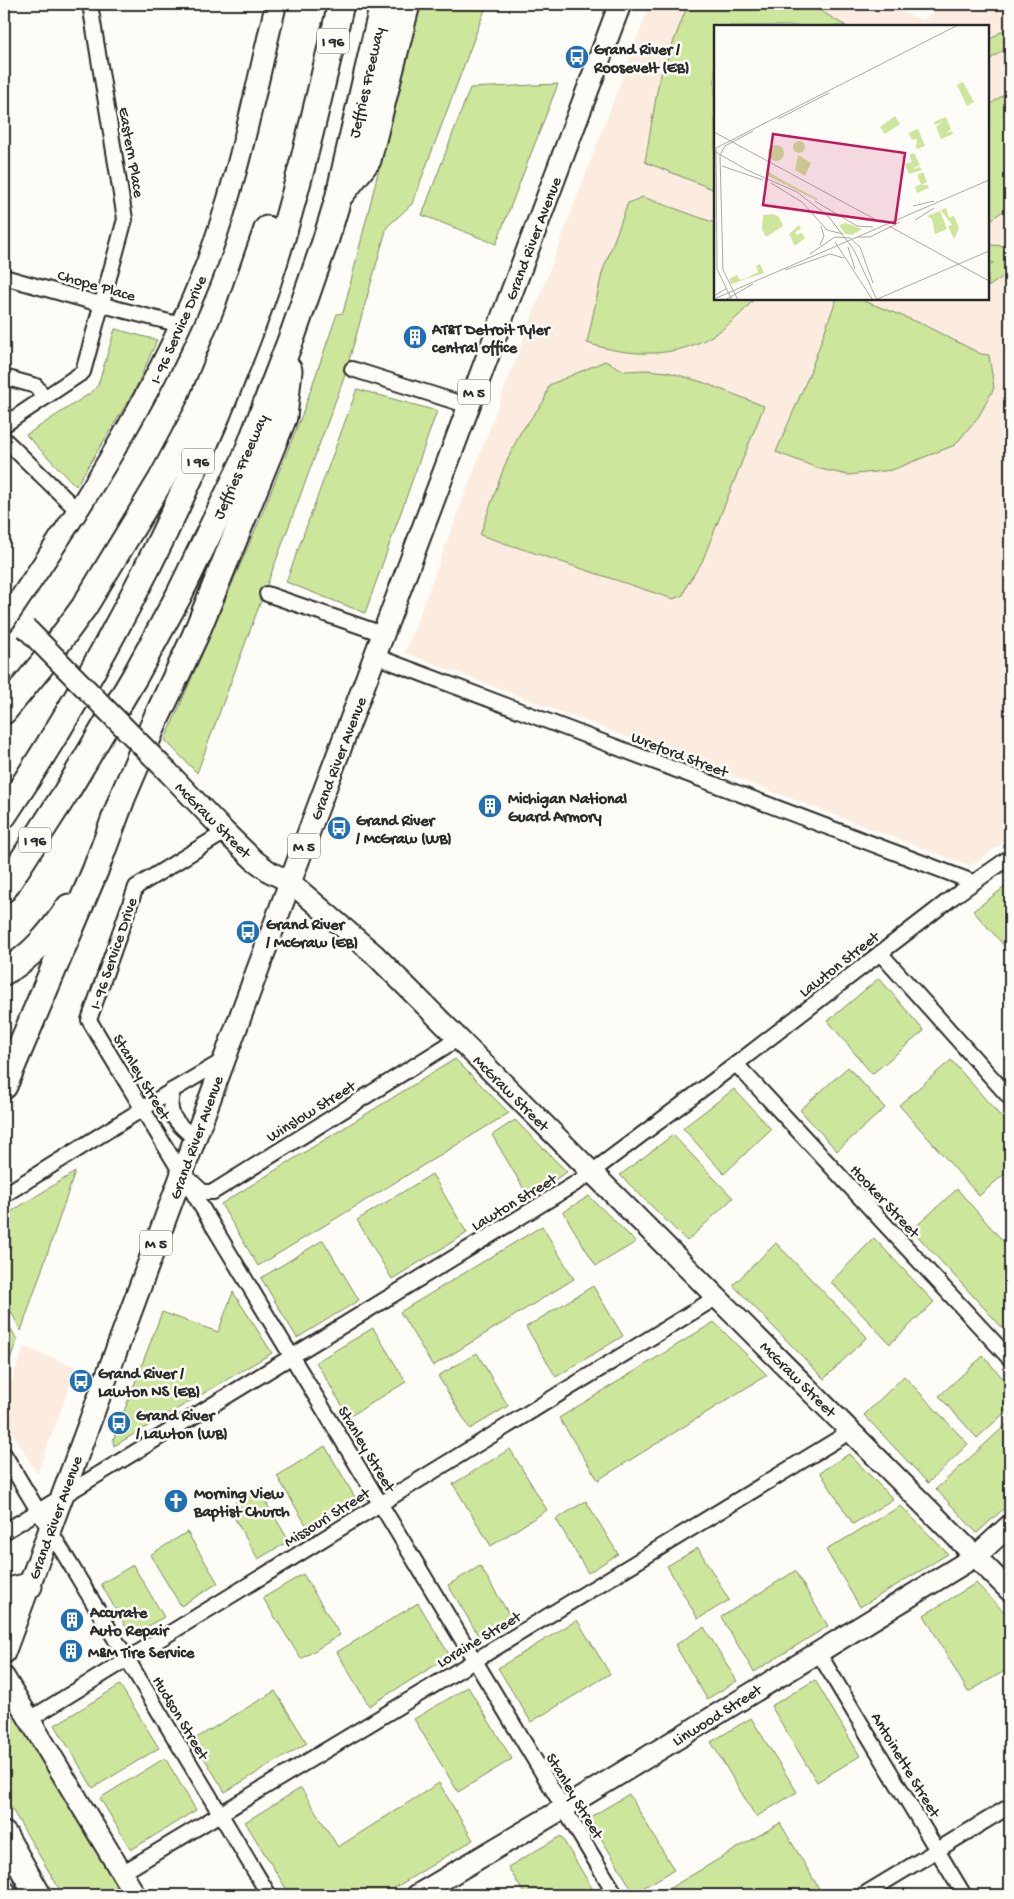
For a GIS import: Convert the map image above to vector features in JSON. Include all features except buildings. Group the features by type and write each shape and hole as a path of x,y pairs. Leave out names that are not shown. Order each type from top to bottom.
{"highway":[{"name":"I 96","path":"4,815 68,714 114,634 158,549 202,452 235,372 269,278 308,144 341,4"},
{"name":"Jeffries Freeway","path":"4,889 67,791 135,676 178,595 244,461 293,334 338,199 383,4"},
{"path":"338,199 368,160 407,4"},
{"path":"4,711 44,662 84,607 161,480 199,409 236,318 266,233 292,142 324,78"},
{"path":"4,1086 95,871 153,727 195,636 284,418 293,334"},
{"path":"4,972 22,960 50,933 95,871"},
{"path":"4,1592 28,1586"},
{"path":"4,1835 38,1895"}],"main road":[{"name":"Grand River Avenue","path":"4,1653 290,882 620,4"}],"street":[{"name":"Eastern Place","path":"4,425 83,372 126,219 90,4"},
{"name":"I- 96 Service Drive","path":"6,613 78,511 150,389 181,325 201,276 227,202 276,4"},
{"name":"Chope Place","path":"4,277 181,325"},
{"path":"352,369 469,406"},
{"path":"4,377 36,386 44,398"},
{"path":"4,439 78,511"},
{"path":"267,594 383,634"},
{"name":"McGraw Street","path":"6,613 26,628 225,832 268,870 290,882 374,954 1010,1590"},
{"name":"Wreford Street","path":"375,656 973,882"},
{"name":"I- 96 Service Drive","path":"89,1020 136,887 225,832"},
{"name":"Lawton Street","path":"4,1532 593,1172 973,882 1010,857"},
{"path":"880,953 1010,1098"},
{"name":"Stanley Street","path":"89,1020 616,1895"},
{"name":"Winslow Street","path":"182,1173 203,1192 213,1192 459,1038"},
{"path":"4,1195 224,1060"},
{"name":"Hooker Street","path":"736,1064 1010,1358"},
{"path":"174,1090 170,1104 172,1114 176,1122 195,1139"},
{"name":"Missouri Street","path":"30,1719 717,1297"},
{"name":"Loraine Street","path":"122,1873 851,1431"},
{"name":"Hudson Street","path":"4,1454 269,1895"},
{"name":"Linwood Street","path":"417,1895 564,1808 976,1556 1010,1525"},
{"name":"Antoinette Street","path":"818,1652 964,1895"},
{"path":"4,1677 135,1895"},
{"path":"863,1895 1010,1806"}],"shaded area":[{"path":"650,4 880,4 923,20 945,4 1010,4 1010,838 970,866 405,653"},
{"path":"24,1347 77,1367 37,1474 4,1417 4,1402"}],"green space":[{"path":"420,4 487,4 412,204 387,227 344,378 197,773 165,740 259,521 302,415 337,314 343,313"},
{"path":"688,4 809,4 844,25 714,25 714,190 645,162 659,80"},
{"path":"1010,25 1010,45 989,60 989,40"},
{"path":"558,84 496,244 422,215 470,88"},
{"path":"1010,90 1010,206 989,221 989,105"},
{"path":"643,197 714,223 714,300 753,300 737,318 699,343 657,353 635,353 587,343 602,273 628,203"},
{"path":"989,245 1010,246 1010,272 989,286 989,266 993,263 989,262"},
{"path":"836,300 862,300 920,323 981,354 989,355 994,388 979,416 955,445 892,470 848,475 820,469 776,452 809,375"},
{"path":"115,329 157,340 135,390 76,486 26,435 92,392 98,385"},
{"path":"605,361 625,371 668,372 702,382 764,406 702,562 687,585 683,595 673,599 480,535 504,467 520,433 544,401 549,385"},
{"path":"357,389 437,411 365,613 286,582"},
{"path":"1010,883 1010,952 973,911"},
{"path":"879,978 924,1031 872,1074 828,1021"},
{"path":"455,1059 509,1113 258,1266 221,1204"},
{"path":"951,1060 1010,1127 1010,1169 979,1196 899,1105"},
{"path":"848,1067 885,1108 837,1151 800,1110"},
{"path":"734,1089 771,1129 724,1174 683,1128"},
{"path":"515,1120 567,1172 528,1196 492,1135"},
{"path":"673,1135 733,1198 687,1241 620,1175"},
{"path":"75,1172 21,1331 4,1298 4,1216"},
{"path":"432,1174 467,1233 392,1279 357,1220"},
{"path":"957,1189 1010,1249 1010,1336 912,1230"},
{"path":"589,1196 636,1242 596,1266 563,1212"},
{"path":"542,1226 574,1279 433,1366 400,1312"},
{"path":"874,1238 934,1302 890,1344 831,1282"},
{"path":"323,1240 359,1300 297,1338 261,1278"},
{"path":"776,1243 867,1337 824,1379 733,1285"},
{"path":"593,1286 623,1336 556,1377 526,1327"},
{"path":"233,1292 272,1353 114,1446 113,1440 162,1312 218,1332"},
{"path":"4,1316 17,1340 4,1375"},
{"path":"714,1322 767,1375 598,1480 559,1418"},
{"path":"373,1328 406,1382 349,1417 316,1362"},
{"path":"477,1353 508,1406 470,1429 438,1376"},
{"path":"983,1356 1010,1386 1010,1408 977,1438 939,1396"},
{"path":"904,1376 968,1444 928,1483 864,1415"},
{"path":"1010,1421 1010,1503 977,1533 936,1489"},
{"path":"325,1446 356,1499 308,1528 277,1476"},
{"path":"510,1449 547,1510 491,1546 453,1484"},
{"path":"849,1454 893,1499 853,1524 820,1472"},
{"path":"258,1489 289,1541 258,1559 228,1507"},
{"path":"586,1501 618,1554 588,1573 556,1519"},
{"path":"901,1506 948,1554 860,1607 826,1550"},
{"path":"187,1532 218,1583 181,1606 150,1555"},
{"path":"698,1548 729,1600 698,1619 667,1566"},
{"path":"133,1565 164,1617 131,1636 101,1584"},
{"path":"480,1566 512,1619 480,1638 448,1585"},
{"path":"795,1571 828,1626 754,1672 721,1617"},
{"path":"303,1574 340,1635 301,1659 263,1598"},
{"path":"976,1583 1010,1618 1010,1668 968,1692 924,1615"},
{"path":"418,1603 450,1656 369,1706 337,1652"},
{"path":"577,1620 610,1674 531,1722 498,1668"},
{"path":"704,1627 737,1681 707,1699 675,1645"},
{"path":"815,1680 860,1756 817,1782 771,1706"},
{"path":"120,1685 159,1748 93,1788 55,1725"},
{"path":"468,1687 512,1759 458,1792 414,1719"},
{"path":"275,1691 307,1743 225,1792 193,1740"},
{"path":"14,1713 123,1895 63,1895 4,1796 4,1741"},
{"path":"751,1718 797,1792 756,1817 711,1742"},
{"path":"165,1758 196,1810 131,1850 100,1798"},
{"path":"439,1783 473,1840 383,1895 290,1895 245,1822 301,1788 338,1847"},
{"path":"629,1794 674,1870 634,1893 589,1818"},
{"path":"780,1823 823,1895 658,1895"},
{"path":"561,1836 596,1895 525,1895 508,1867"}],"place":[{"name":"Grand River / Roosevelt (EB)","path":"577,57"},
{"name":"AT&T Detroit Tyler central office","path":"415,337"},
{"name":"Michigan National Guard Armory","path":"490,806"},
{"name":"Grand River / McGraw (WB)","path":"339,828"},
{"name":"Grand River / McGraw (EB)","path":"248,932"},
{"name":"Grand River / Lawton NS (EB)","path":"81,1381"},
{"name":"Grand River / Lawton (WB)","path":"119,1423"},
{"name":"Morning View Baptist Church","path":"176,1501"},
{"name":"Accurate Auto Repair","path":"72,1620"},
{"name":"M&M Tire Service","path":"71,1651"}]}
